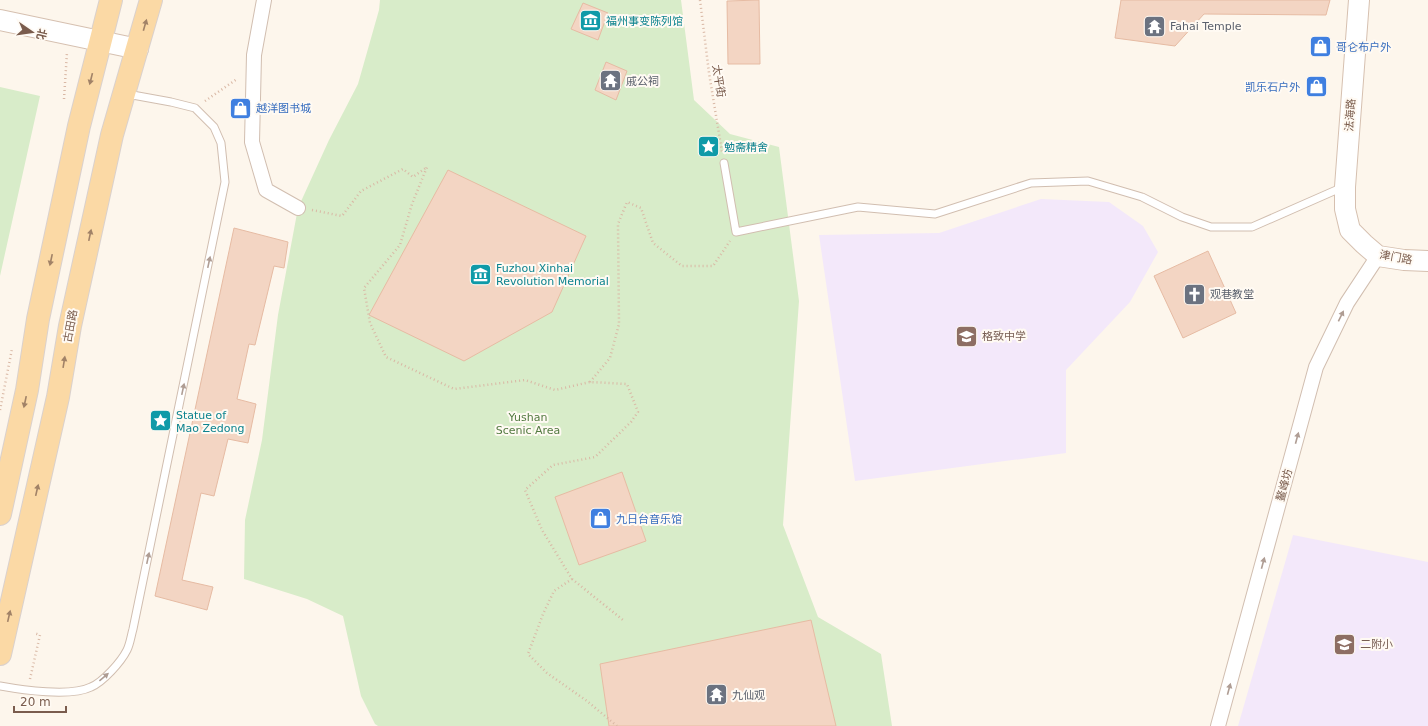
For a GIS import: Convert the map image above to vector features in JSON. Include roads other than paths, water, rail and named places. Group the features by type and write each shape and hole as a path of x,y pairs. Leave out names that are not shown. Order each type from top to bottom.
{"main road":[{"path":"0,514 28,390 38,319 79,126 111,0"},
{"name":"古田路","path":"0,654 58,397 70,326 112,135 152,0"}],"street":[{"path":"264,0 254,55 252,142 266,190 298,208"},
{"name":"法海路","path":"1350,230 1345,209 1345,187 1359,0"},
{"path":"0,20 138,49"},
{"name":"津门路","path":"1350,230 1378,256 1404,260 1428,261"},
{"name":"鳌峰坊","path":"1218,726 1316,367 1347,303 1378,256"}],"lane":[{"path":"0,686 21,690 61,692 71,692 91,687 118,664 127,650 133,630 226,182 221,143 214,127 195,108 124,93"},
{"path":"724,164 736,232 858,208 935,214 1031,183 1088,181 1142,197 1182,217 1210,228 1252,227 1345,187"}],"place":[{"name":"福州事变陈列馆","path":"590,21"},
{"name":"Fahai Temple","path":"1155,26"},
{"name":"哥仑布户外","path":"1321,47"},
{"name":"戚公祠","path":"611,81"},
{"name":"凯乐石户外","path":"1316,87"},
{"name":"越洋图书城","path":"240,108"},
{"name":"勉斋精舍","path":"709,147"},
{"name":"Fuzhou Xinhai Revolution Memorial","path":"480,274"},
{"name":"观巷教堂","path":"1195,294"},
{"name":"格致中学","path":"966,336"},
{"name":"Statue of Mao Zedong","path":"161,421"},
{"name":"九日台音乐馆","path":"600,519"},
{"name":"二附小","path":"1345,644"},
{"name":"九仙观","path":"716,695"}],"park label":[{"name":"Yushan Scenic Area","path":"528,423"}]}
